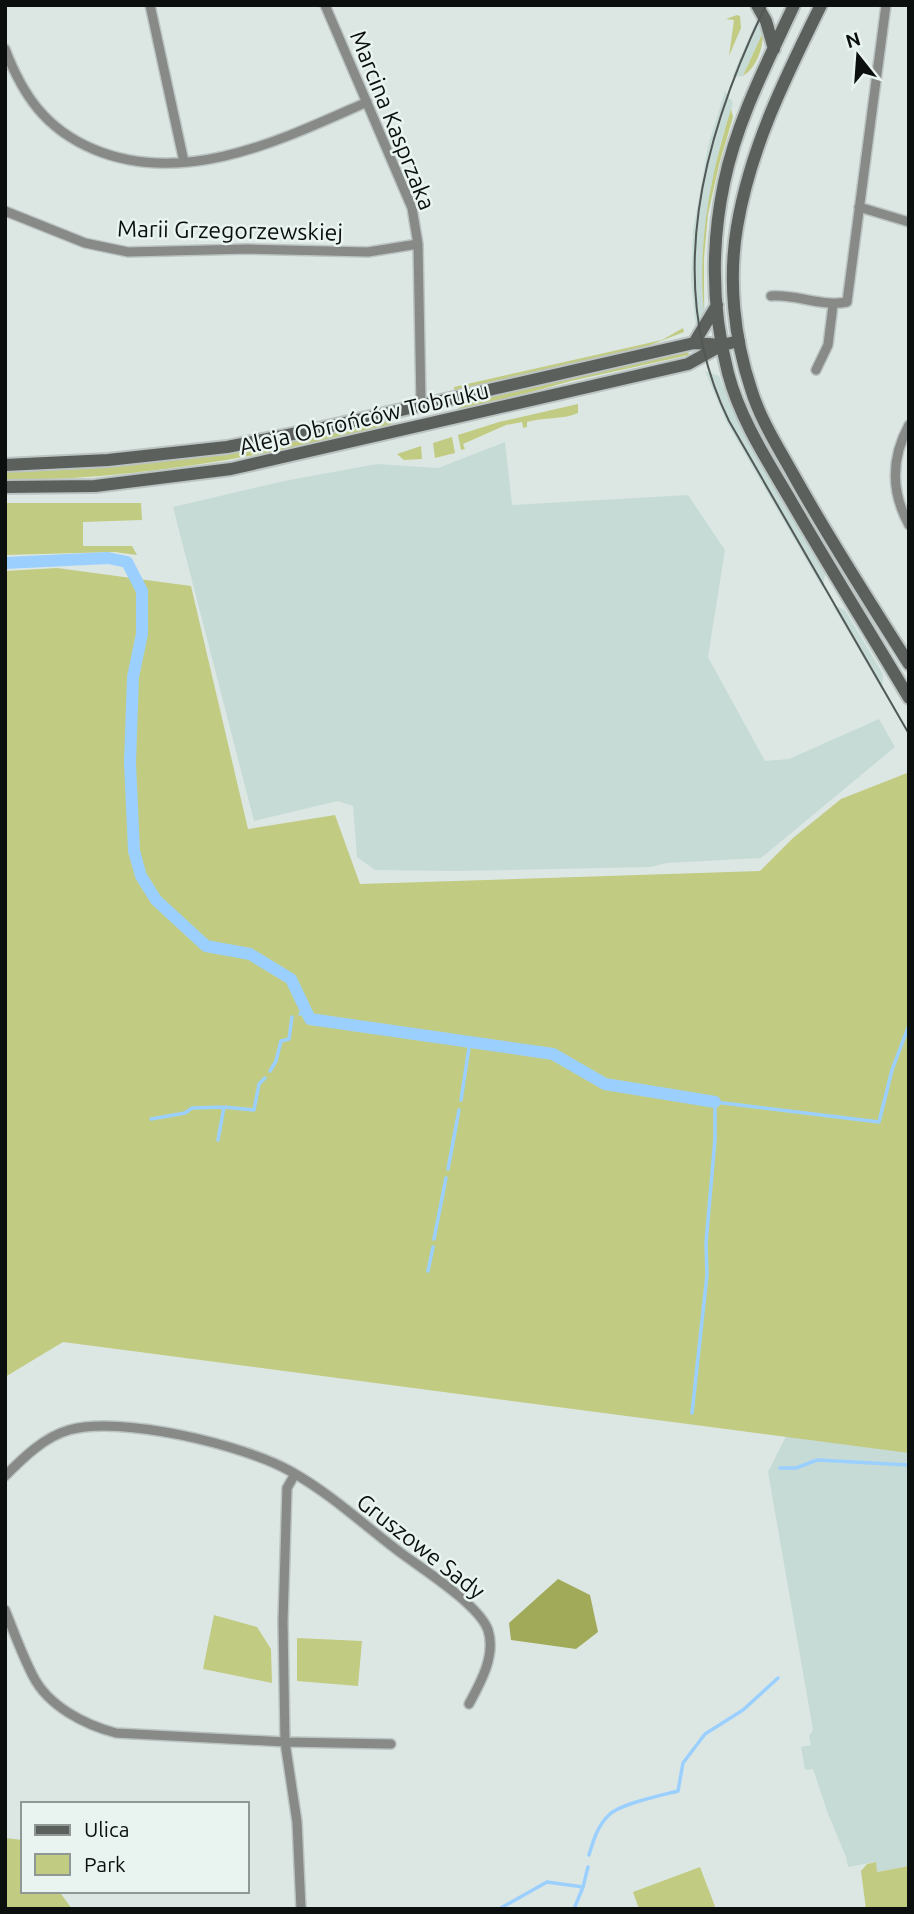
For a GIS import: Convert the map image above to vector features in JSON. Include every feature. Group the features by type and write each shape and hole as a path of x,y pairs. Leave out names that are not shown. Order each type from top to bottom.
{"main road":[{"path":"757,5 766,21 774,49"},
{"path":"794,5 749,100 724,180 716,243 717,305 722,345 732,385 757,443 909,697"},
{"path":"821,5 770,114 742,200 733,264 739,341 753,395 774,440 820,521 909,664"},
{"path":"694,343 717,305"},
{"name":"Aleja Obrońców Tobruku","path":"5,487 95,486 178,477 257,464 688,364 722,345 739,341"},
{"name":"Aleja Obrońców Tobruku","path":"5,465 108,460 226,447 318,429 694,343 722,345"}],"street":[{"path":"150,5 184,162"},
{"name":"Marcina Kasprzaka","path":"325,5 412,208 418,244 421,405"},
{"path":"771,296 783,295 833,305 847,302 886,5"},
{"path":"5,49 17,81 42,115 72,140 115,158 157,165 229,155 267,144 367,102"},
{"path":"859,207 909,222"},
{"name":"Marii Grzegorzewskiej","path":"5,211 85,243 128,252 247,249 368,252 418,244"},
{"path":"816,370 828,345 833,305"},
{"path":"909,425 898,449 895,481 897,496 909,525"},
{"name":"Gruszowe Sady","path":"5,1476 43,1442 66,1430 89,1425 189,1436 262,1456 296,1474 450,1590 482,1618 491,1650 480,1684 469,1704"},
{"path":"296,1474 287,1488 283,1621 285,1742 297,1822 301,1909"},
{"path":"5,1610 34,1678 64,1709 94,1727 116,1733 285,1742 391,1744"}],"shaded area":[{"path":"759,14 763,32 743,76 732,77"},
{"path":"725,91 733,103 721,142 710,196 703,259 705,315 696,328 691,280 693,231 708,146"},
{"path":"705,371 719,376 742,430 825,574 823,589 726,421"},
{"path":"505,442 512,505 688,495 725,550 708,657 765,761 789,759 879,719 895,747 761,858 667,863 651,867 375,870 357,857 353,806 338,801 254,821 173,507 284,481 377,464 438,468"},
{"path":"832,604 845,610 883,674 882,690"},
{"path":"786,1436 909,1451 909,1866 877,1872 875,1862 848,1867 813,1769 805,1770 801,1747 811,1745 809,1736 813,1730 768,1472"}],"green space":[{"path":"740,16 741,28 729,56 734,20 726,19"},
{"path":"763,32 758,57 752,68 743,76"},
{"path":"731,109 733,117 708,214 704,258 704,311 702,260 707,208"},
{"path":"683,328 684,332 640,349 454,391 454,387 662,340"},
{"path":"688,352 689,355 571,381 459,412 457,404"},
{"path":"578,404 578,413 527,422 527,427 523,428 522,422 506,425 463,444 465,449 461,450 458,435 499,422"},
{"path":"380,421 398,425 252,456 154,471 5,480 5,472 101,467 194,456"},
{"path":"452,437 455,453 435,458 433,443"},
{"path":"421,446 422,459 404,460 397,454"},
{"path":"5,503 141,503 142,520 83,522 83,546 132,546 137,555 115,552 5,555"},
{"path":"57,568 191,586 248,829 335,815 360,884 760,871 793,838 841,799 907,773 909,1453 63,1342 5,1377 5,571"},
{"path":"558,1579 590,1595 598,1632 576,1649 511,1640 509,1623"},
{"path":"214,1615 257,1627 271,1649 272,1683 203,1669"},
{"path":"297,1638 362,1641 358,1686 297,1681"},
{"path":"5,1838 21,1840 21,1893 60,1893 72,1909 5,1909"},
{"path":"876,1862 877,1872 909,1866 907,1909 866,1909 861,1871 867,1864"},
{"path":"700,1867 716,1909 639,1909 633,1892"}],"waterway":[{"path":"5,563 108,558 127,562 142,591 142,634 133,677 130,763 134,851 141,876 156,900 206,946 250,954 291,979 310,1019 553,1054 605,1084 715,1102"},
{"path":"300,1014 306,1012"},
{"path":"270,1071 276,1061 281,1041 289,1039 292,1017"},
{"path":"692,1413 707,1275 706,1243 715,1139 715,1102 879,1122 892,1070 909,1025"},
{"path":"461,1100 470,1041"},
{"path":"151,1119 185,1113 192,1108 254,1110 259,1084 265,1078"},
{"path":"218,1140 224,1107"},
{"path":"448,1169 459,1110"},
{"path":"434,1239 446,1178"},
{"path":"428,1271 433,1247"},
{"path":"780,1468 796,1468 817,1460 909,1465"},
{"path":"589,1855 599,1828 609,1815 631,1804 678,1791 683,1763 705,1734 743,1710 778,1678"},
{"path":"574,1909 588,1867"},
{"path":"499,1909 547,1882 583,1887"}],"tram line":[{"path":"766,5 724,106 709,158 699,210 695,263 698,316 709,369 729,421 909,734"}]}
